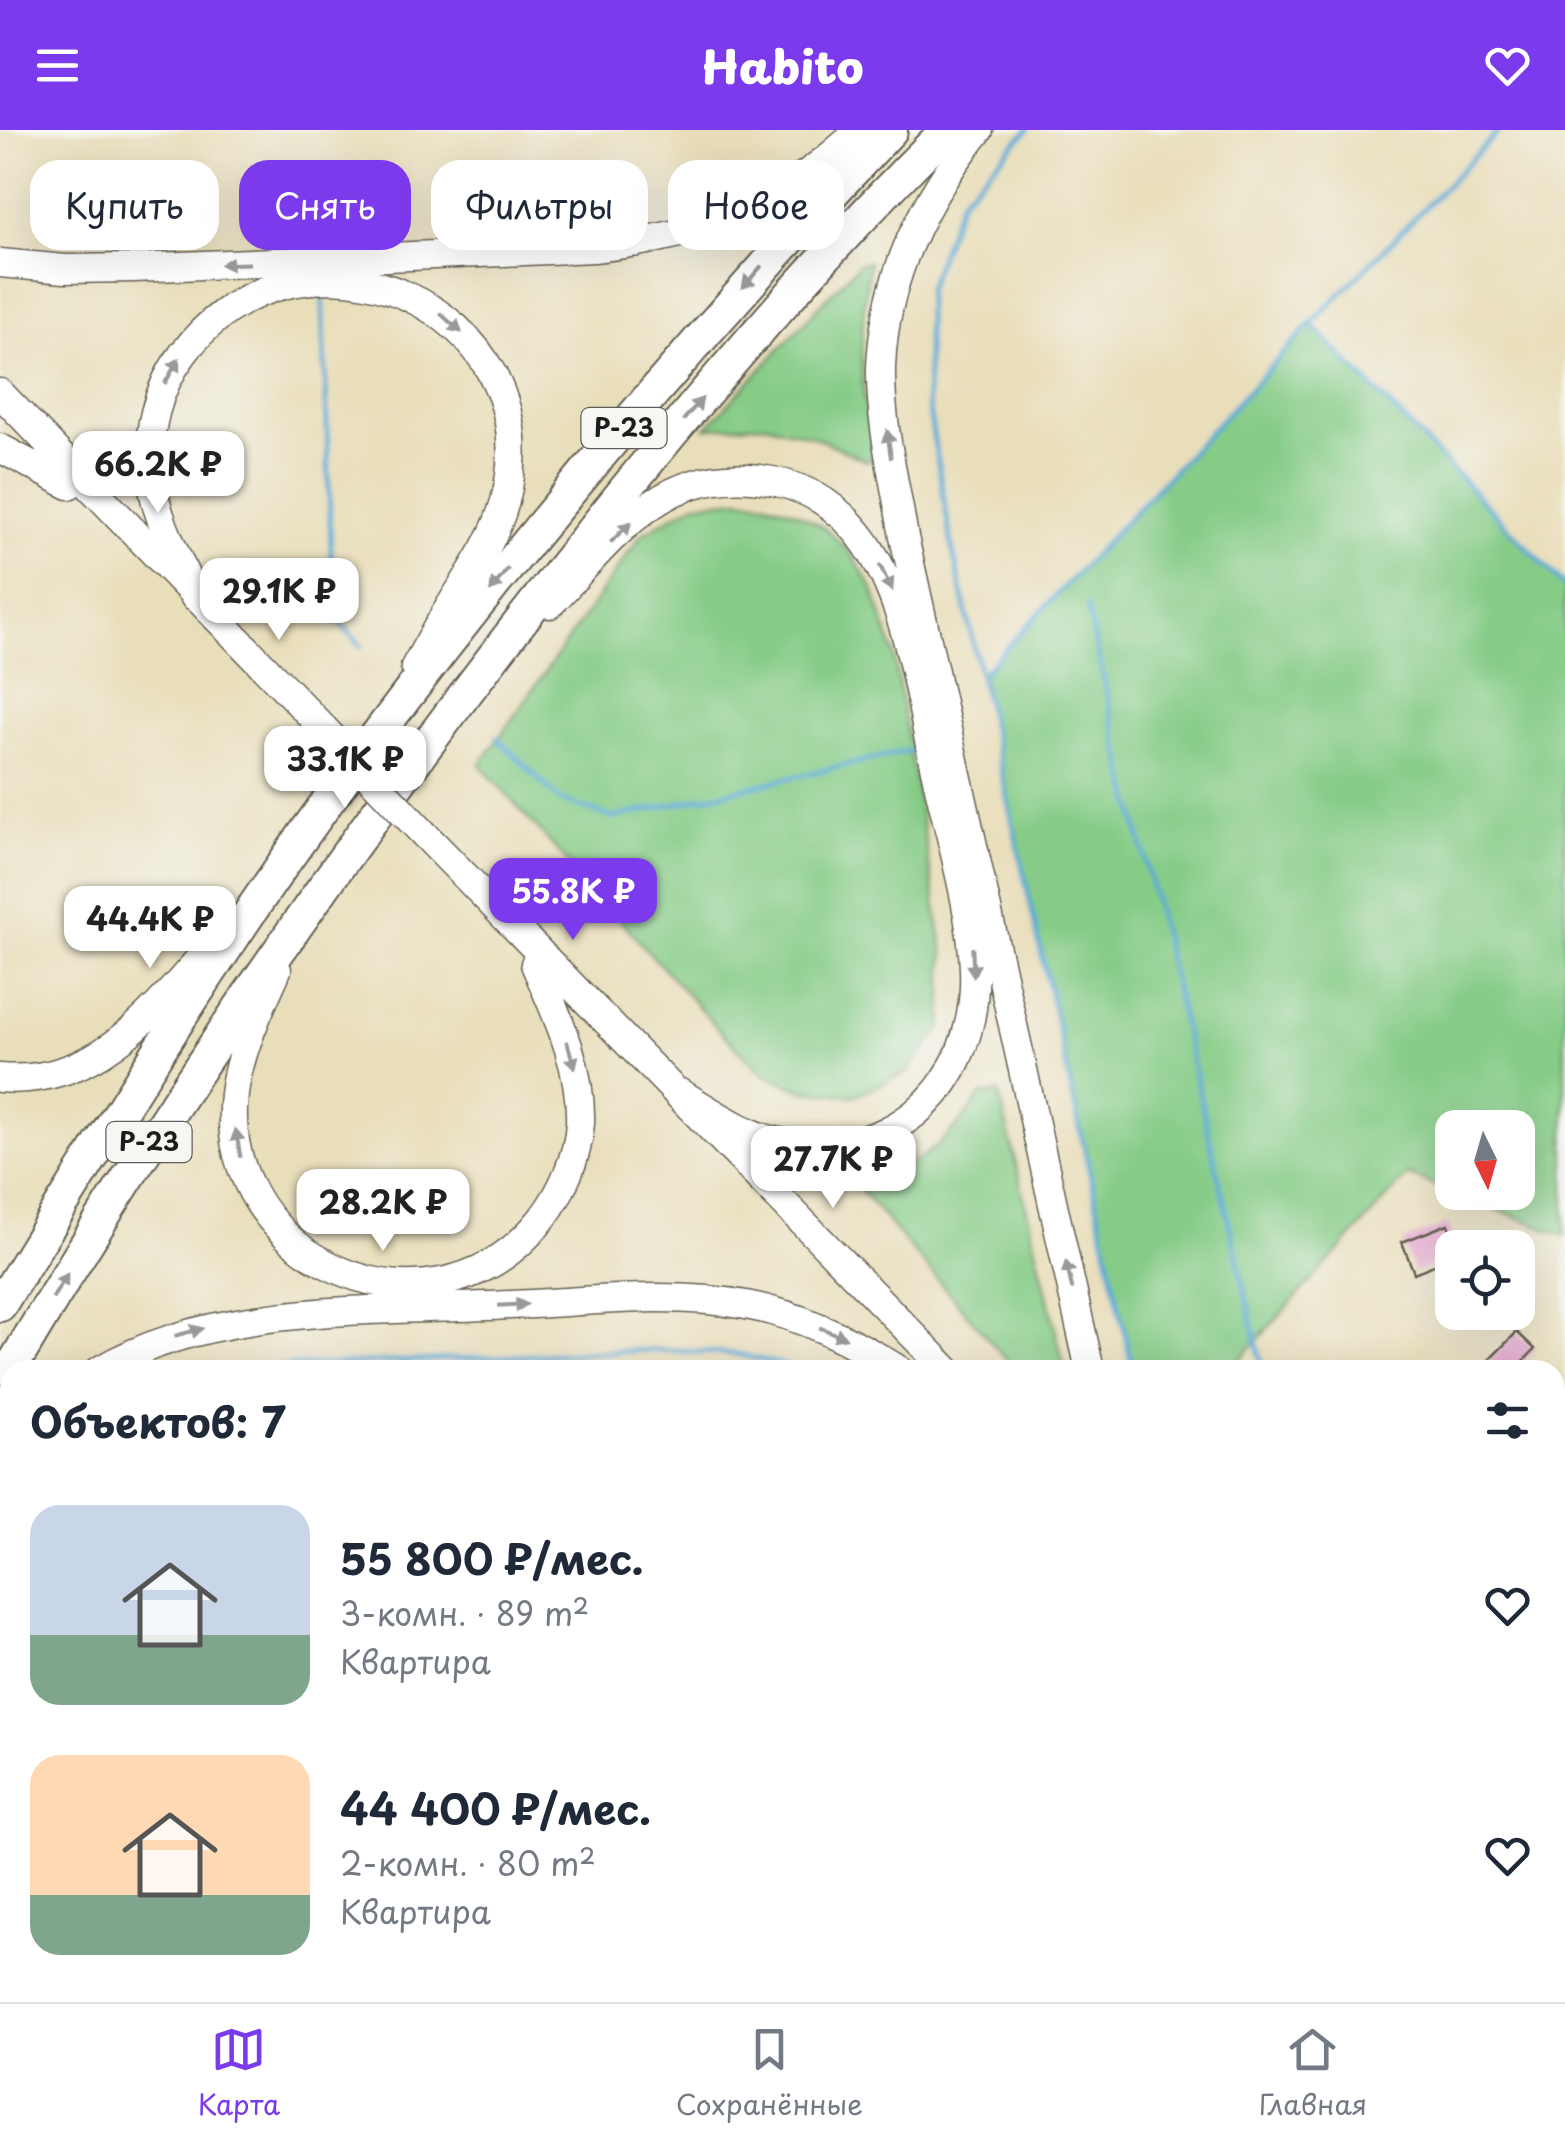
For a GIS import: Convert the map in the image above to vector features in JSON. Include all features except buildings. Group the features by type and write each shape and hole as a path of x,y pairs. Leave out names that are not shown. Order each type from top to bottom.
{"highway":[{"name":"Р-23","path":"0,1305 143,1073 373,740 596,460 761,268 891,130"},
{"name":"Р-23","path":"16,1360 120,1186 298,920 478,676 604,514 796,290 948,130"}],"main road":[{"path":"0,264 65,269 134,268 575,249 644,242 688,234 764,202 830,158 860,130"},
{"path":"980,130 940,182 914,225 884,336 883,403 904,537 1088,1360"},
{"path":"194,596 163,524 150,462 154,419 165,382 188,347 234,306 292,281 368,280 434,308 481,355 498,389 510,428 508,484 489,545 373,740"},
{"path":"0,393 535,964 921,1360"},
{"path":"0,413 320,734"},
{"path":"0,448 69,485"},
{"path":"478,676 637,515 674,491 702,480 739,476 766,479 814,494 857,528 893,592 909,648 972,945 972,1014 961,1055 945,1083 910,1118 881,1134 844,1144 776,1141 748,1132 678,1092"},
{"path":"421,840 678,1092 937,1360"},
{"path":"0,1078 60,1074 98,1058 126,1039 288,859"},
{"path":"298,920 248,1039 236,1078 234,1114 242,1162 258,1201 290,1239 329,1267 386,1284 425,1284 480,1269 534,1229 560,1191 580,1127 578,1086 574,1062 535,964"},
{"path":"119,1360 169,1338 243,1322 318,1314 662,1299 748,1306 812,1324 857,1343 883,1360"}],"green space":[{"path":"869,262 862,335 863,381 877,454 867,461 812,436 765,424 706,428 860,263"},
{"path":"1311,324 1565,586 1565,1236 1498,1210 1535,1210 1535,1110 1435,1110 1435,1185 1408,1175 1239,1360 1131,1360 981,675"},
{"path":"741,499 767,502 796,512 823,527 848,549 872,587 893,650 944,954 942,1028 907,1073 853,1096 805,1091 763,1074 480,765 642,534 696,503"},
{"path":"999,1093 1063,1360 1006,1360 853,1181 893,1171 927,1153 956,1128 981,1095"}],"waterway":[{"path":"1028,130 961,199 927,290 927,399 952,547 1131,1360"},
{"path":"981,675 1311,324 1500,130"},
{"path":"323,299 333,615 361,646"},
{"path":"1311,324 1565,586"},
{"path":"1087,607 1261,1360"},
{"path":"497,738 560,800 613,818 917,749"},
{"path":"430,1360 652,1350 737,1354 762,1360"}]}
